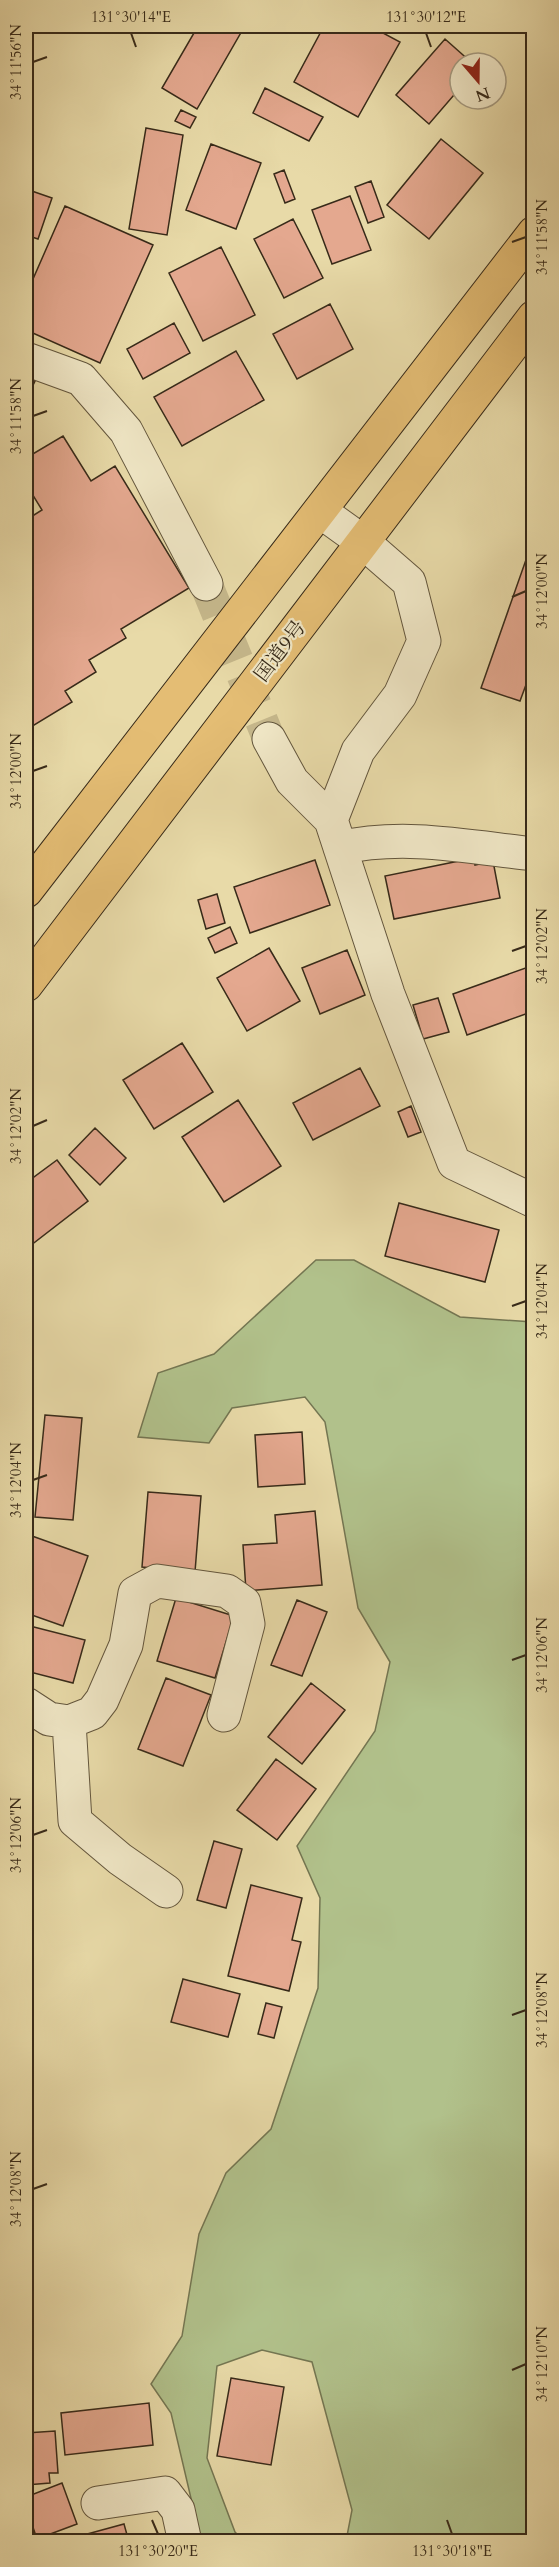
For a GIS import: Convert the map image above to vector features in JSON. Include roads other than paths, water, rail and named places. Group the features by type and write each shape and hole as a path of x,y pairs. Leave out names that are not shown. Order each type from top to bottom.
{"highway":[{"path":"26,891 534,233"},
{"name":"国道9号","path":"26,986 534,317"}],"street":[{"path":"26,359 81,379 126,431 206,584"},
{"path":"320,511 363,542 409,582 424,641 400,695 358,751 336,834"},
{"path":"269,739 292,781 336,834 388,994 454,1163 534,1201"},
{"path":"336,834 362,843 409,841 534,854"},
{"path":"26,1704 49,1719 69,1722 92,1713 102,1700 126,1645 135,1593 157,1581 227,1591 244,1603 248,1624 224,1715"},
{"path":"69,1722 75,1821 120,1859 166,1891"},
{"path":"98,2503 165,2493 178,2510 185,2541"}],"tunnel":[{"path":"206,584 269,739"}]}
